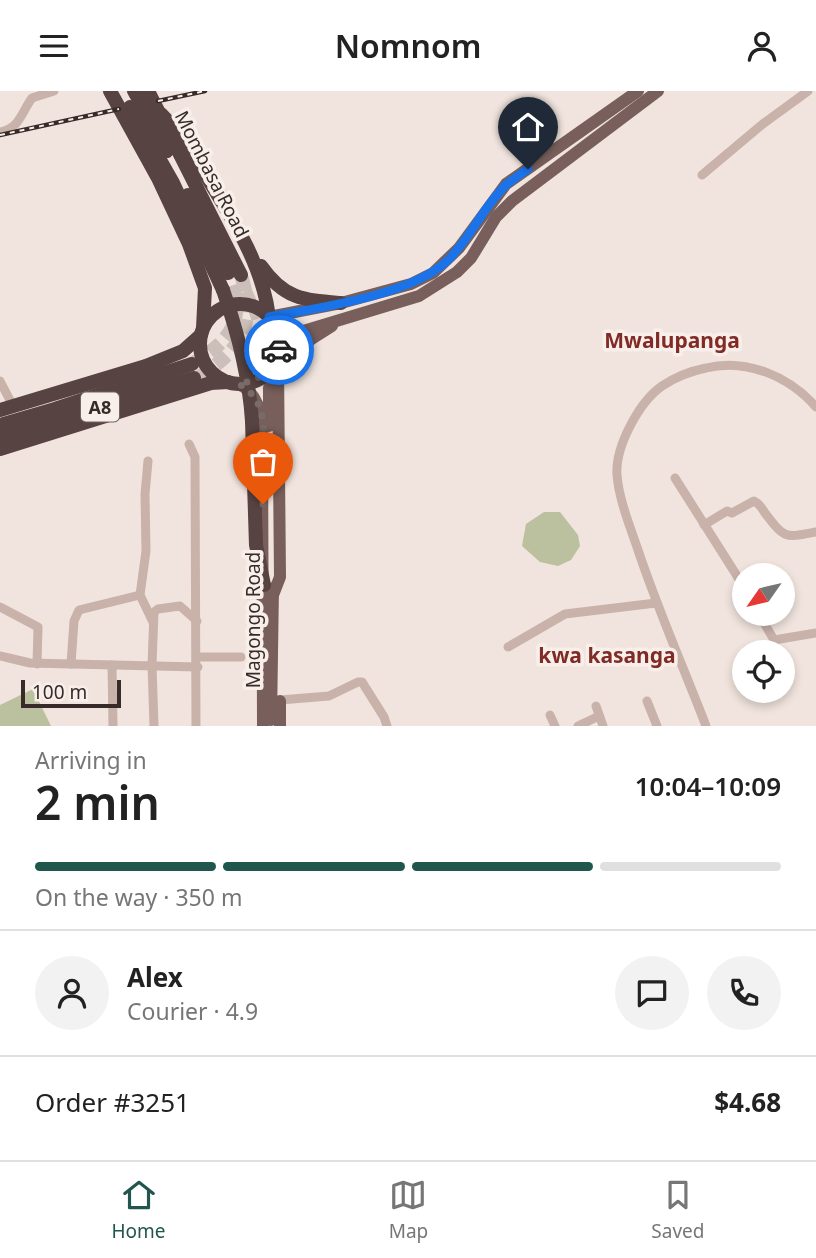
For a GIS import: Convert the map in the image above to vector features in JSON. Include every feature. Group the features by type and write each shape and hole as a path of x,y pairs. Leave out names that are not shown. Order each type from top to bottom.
{"highway":[{"path":"110,91 158,177 189,244 205,288 200,350 205,364 213,373 233,383"},
{"path":"120,91 173,183 223,290 250,387 256,545 269,590"},
{"name":"Mombasa Road","path":"134,91 234,274 148,91"},
{"path":"161,114 179,132 251,254 272,281 286,293 305,300 341,303"},
{"path":"251,254 267,296 269,317"},
{"path":"0,449 211,383 254,381 265,375 274,365 279,340 276,327 258,308 233,304 210,317 202,332 183,351 146,366 7,408"},
{"name":"A8","path":"0,425 196,370 0,437"}],"main road":[{"path":"269,317 341,303 411,284 433,273 459,248 506,184 638,91"},
{"path":"278,353 300,332 419,296 457,272 471,258 496,217 512,201 658,91"},
{"path":"274,385 310,340 341,319"},
{"name":"Magongo Road","path":"263,632 269,590 274,385 278,353"},
{"name":"Magongo Road","path":"233,383 252,394 260,408 262,423 273,652 271,726"},
{"path":"255,726 256,654 263,632"},
{"path":"263,632 263,726"},
{"path":"273,652 278,672 280,726"}],"street":[{"path":"0,132 18,123 32,98 54,91"},
{"path":"702,175 770,118 808,91"},
{"path":"706,726 656,603 624,506 617,473 628,429 654,393 686,374 720,365 749,367 782,380 802,393 816,407"},
{"path":"0,381 7,408"},
{"path":"189,444 195,457 198,662 196,726"},
{"path":"148,461 145,494 146,551 140,595 153,622"},
{"path":"675,478 732,568"},
{"path":"704,525 727,511 732,513 754,501 760,504 778,532 793,536 816,532"},
{"path":"71,664 74,621 79,610 140,595"},
{"path":"508,647 565,614 656,603"},
{"path":"154,726 152,665 153,622 156,610 178,606 197,621"},
{"path":"0,607 37,627 37,664"},
{"path":"766,627 774,640 816,633"},
{"path":"0,656 37,664 112,665 152,665 241,657"},
{"path":"112,665 113,726"},
{"path":"280,700 329,696 358,682 362,683 387,726"},
{"path":"647,701 657,726"},
{"path":"596,706 603,726"},
{"path":"550,716 555,726"},
{"path":"578,726 599,716"}],"green space":[{"path":"544,512 560,512 578,535 580,546 571,560 558,566 540,562 522,546 526,524"},
{"path":"33,689 51,726 0,726 0,705"}],"tunnel":[{"path":"192,364 218,346 232,326 236,303 228,273"},
{"path":"199,377 226,356 242,335 247,309 241,275"},
{"path":"246,291 263,339 269,388"}],"railway":[{"path":"158,101 205,91"},
{"path":"0,135 119,109"}],"way so far":[{"path":"263,504 260,408 252,394 238,384 254,381 265,375 274,365 279,350"}],"district":[{"name":"Mwalupanga","path":"672,340"},
{"name":"kwa kasanga","path":"607,655"}],"route":[{"path":"279,350 276,327 269,317 341,303 411,284 433,273 459,248 506,184 528,169"}]}
